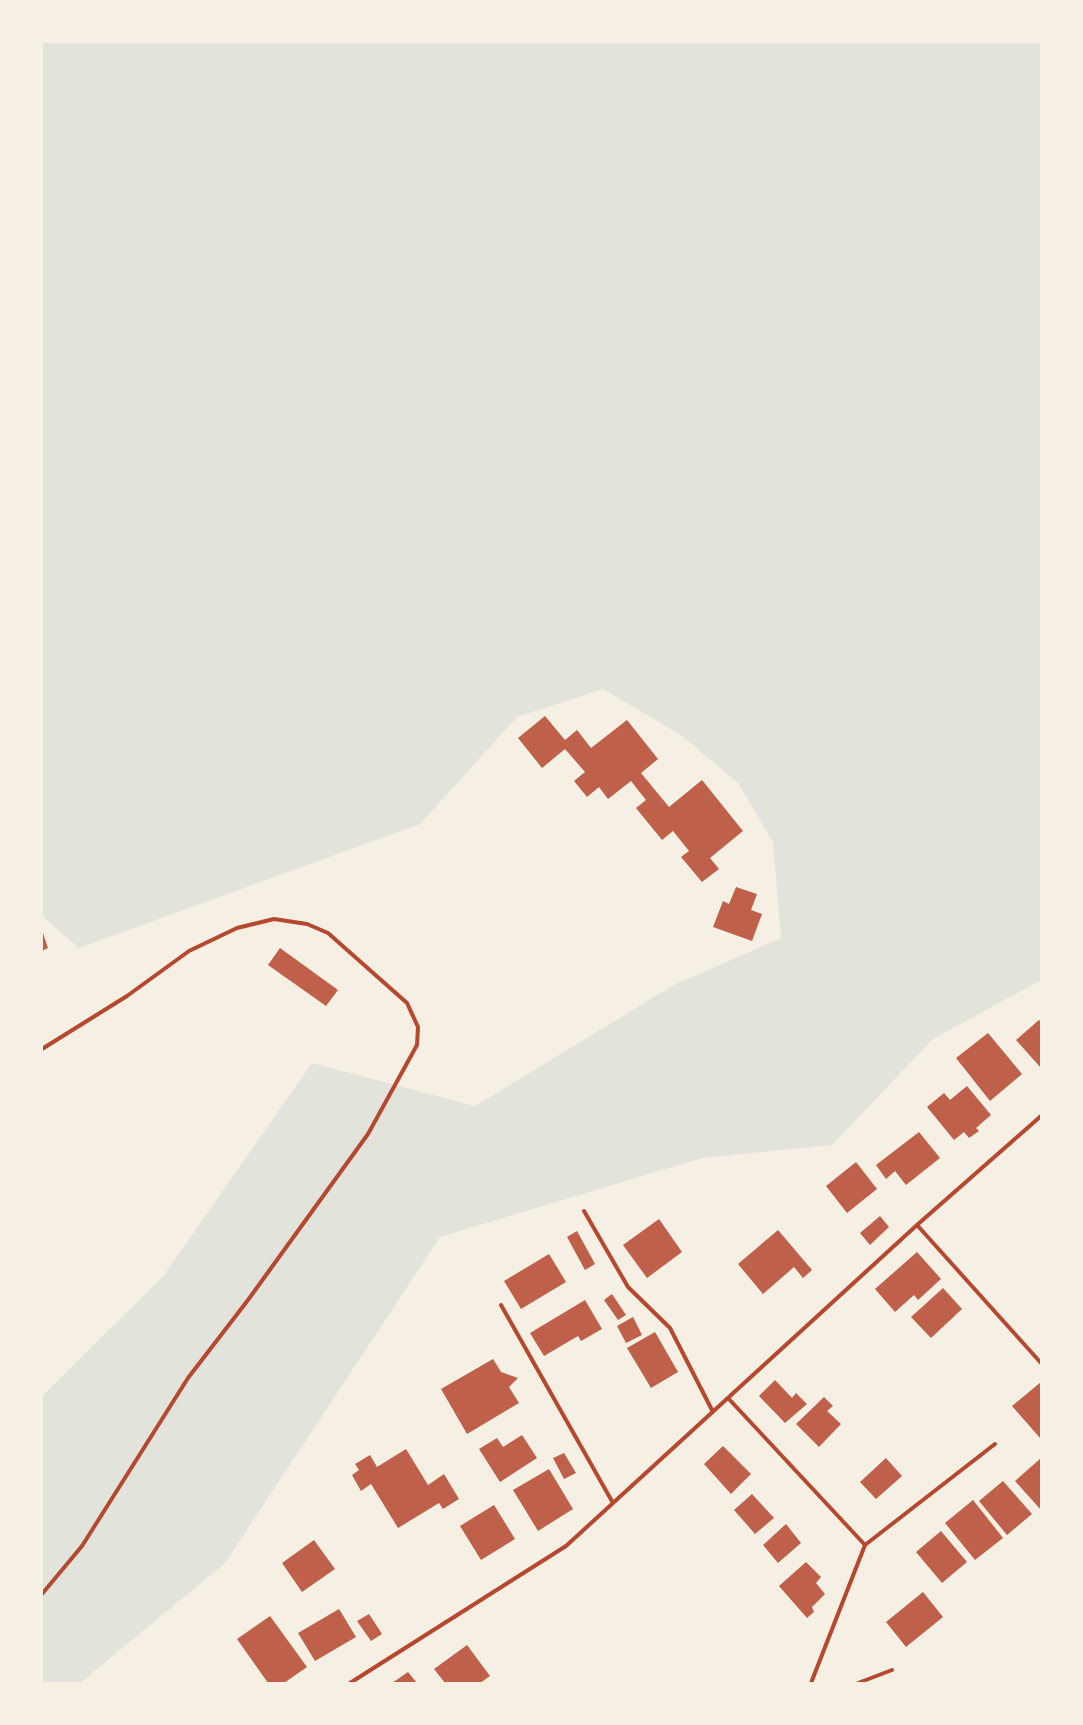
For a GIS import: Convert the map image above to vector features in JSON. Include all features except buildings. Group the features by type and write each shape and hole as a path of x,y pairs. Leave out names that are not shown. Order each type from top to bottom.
{"street":[{"path":"42,1049 127,996 189,951 237,928 274,919 307,924 328,933 407,1003 418,1027 417,1045 368,1134 248,1300 188,1378 82,1546 42,1594"},
{"path":"350,1683 566,1546 917,1225 1041,1116"},
{"path":"584,1211 628,1287 670,1328 713,1412"},
{"path":"917,1225 1041,1363"},
{"path":"502,1305 613,1504"},
{"path":"728,1398 864,1545"},
{"path":"811,1683 864,1545 995,1444"},
{"path":"858,1683 892,1670"}],"shaded area":[{"path":"42,42 1041,42 1041,980 933,1039 832,1145 702,1158 440,1237 225,1563 80,1683 42,1683 42,1396 164,1275 312,1063 475,1106 674,985 781,938 773,842 738,783 681,735 603,689 517,717 420,824 79,948 42,916"}]}
